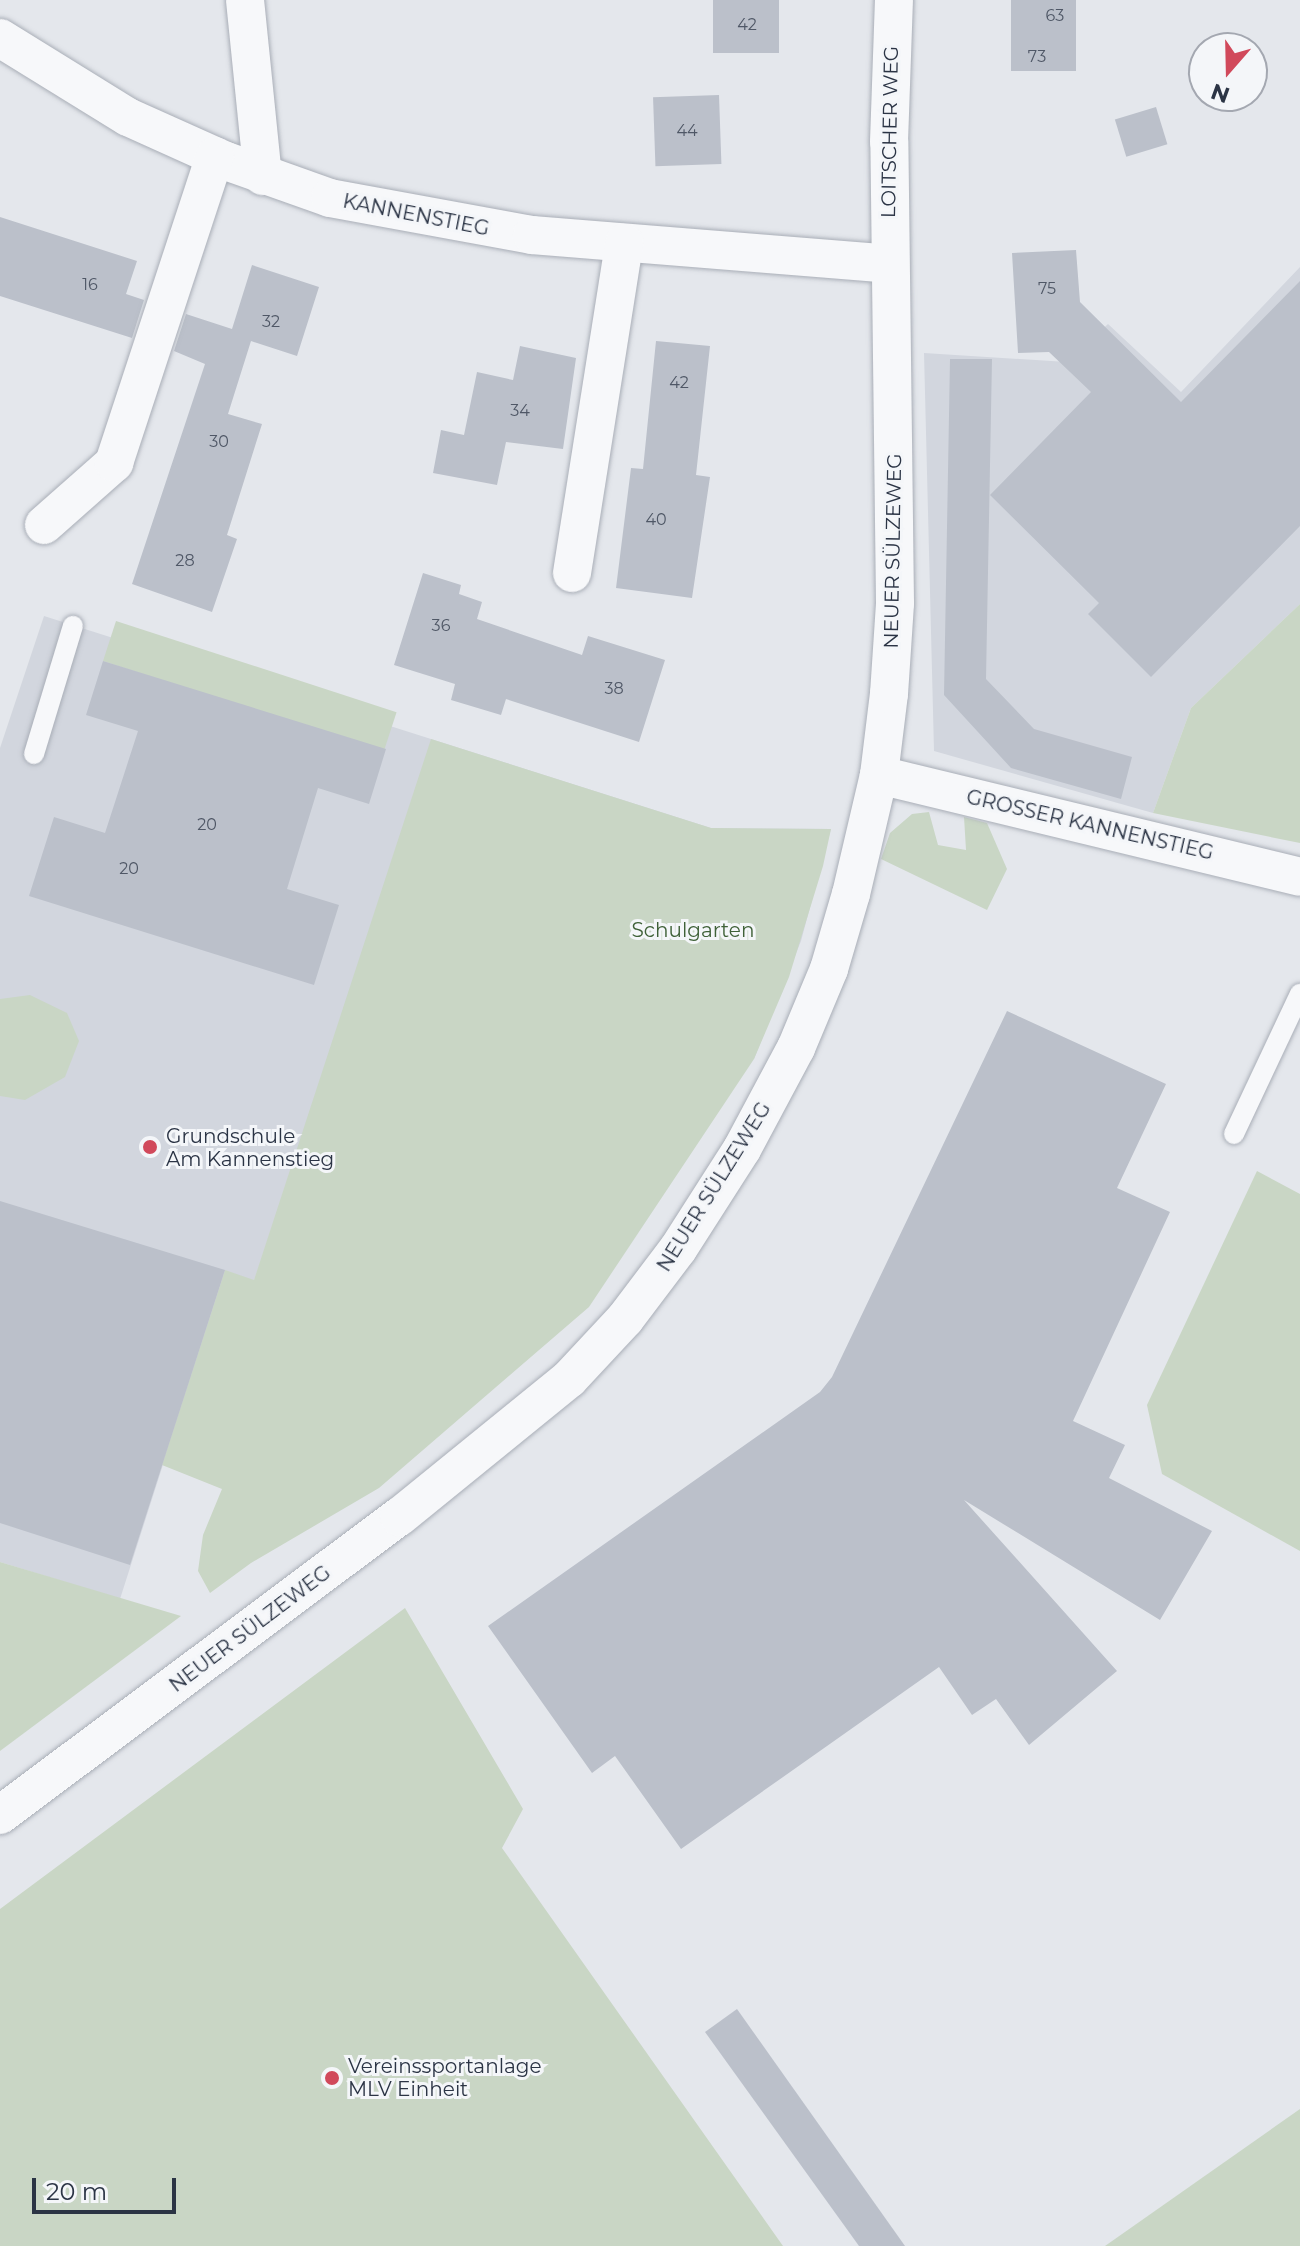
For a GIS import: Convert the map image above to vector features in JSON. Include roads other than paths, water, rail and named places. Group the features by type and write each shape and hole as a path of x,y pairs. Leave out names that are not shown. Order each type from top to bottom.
{"street":[{"path":"245,0 263,176"},
{"name":"LOITSCHER WEG","path":"889,264 894,0"},
{"name":"KANNENSTIEG","path":"0,38 128,117 263,176 330,198 440,222 624,243 889,264"},
{"path":"44,525 114,463 215,156"},
{"path":"572,573 624,243"},
{"name":"NEUER SÜLZEWEG","path":"0,1815 411,1508 546,1401 625,1319 713,1197 796,1048 841,933 879,775 895,603 889,264"},
{"name":"GROSSER KANNENSTIEG","path":"879,775 1300,877"}],"lane":[{"path":"34,754 73,626"},
{"path":"1234,1134 1300,994"}],"place":[{"name":"Grundschule Am Kannenstieg","path":"150,1147"},
{"name":"Vereinssportanlage MLV Einheit","path":"332,2078"}],"park label":[{"name":"Schulgarten","path":"693,930"}]}
